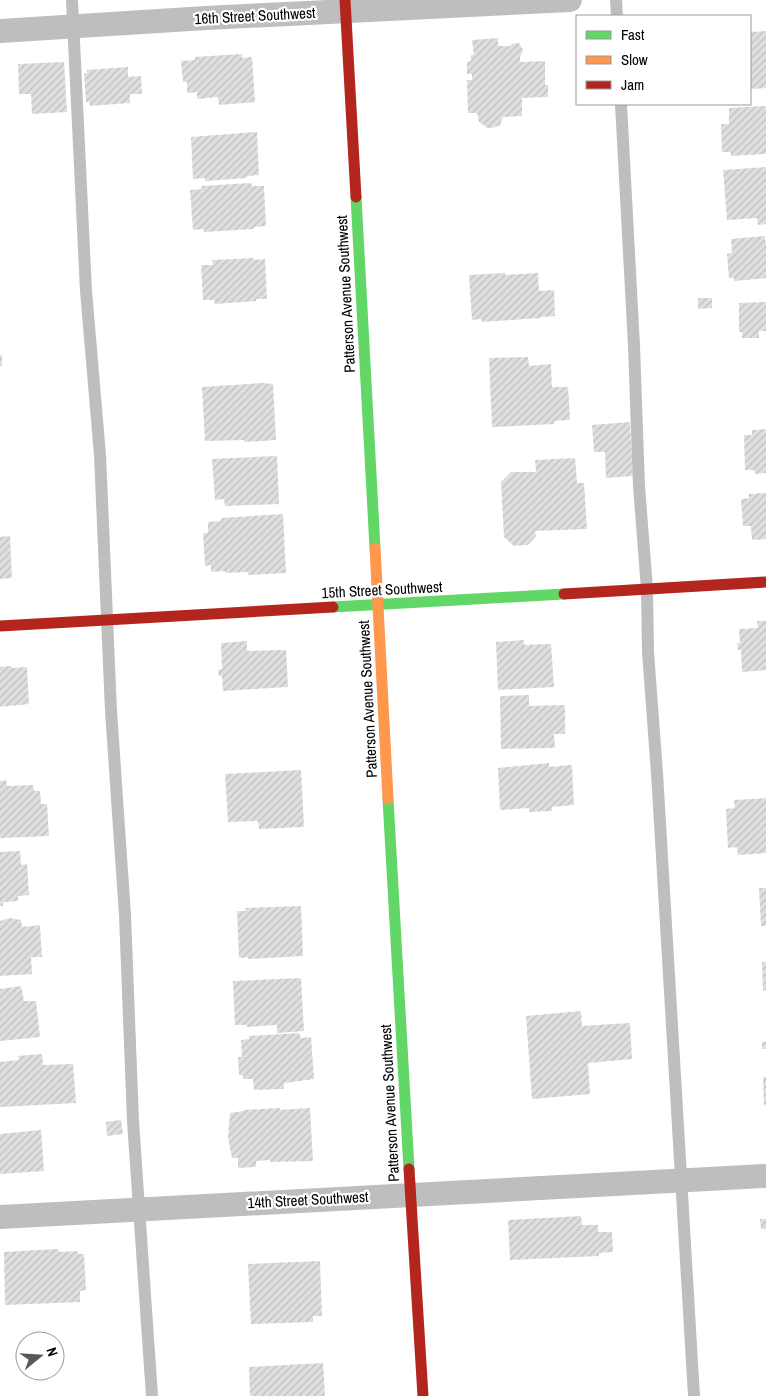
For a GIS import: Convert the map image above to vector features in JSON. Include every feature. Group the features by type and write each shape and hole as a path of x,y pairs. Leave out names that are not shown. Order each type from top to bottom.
{"main road":[{"name":"Patterson Avenue Southwest","path":"346,6 422,1396"},
{"name":"15th Street Southwest","path":"0,626 766,582"}],"street":[{"name":"16th Street Southwest","path":"0,31 206,18 346,6 570,0"},
{"name":"14th Street Southwest","path":"0,1217 766,1176"}],"lane":[{"path":"72,0 86,291 100,455 107,620 125,915 133,1122 152,1396"},
{"path":"616,0 617,15"},
{"path":"622,105 639,486 647,589 648,652 694,1396"}],"building":[{"path":"766,31 766,88 751,89 751,32"},
{"path":"498,38 498,46 510,46 519,43 523,50 520,62 545,61 545,85 548,85 548,97 522,98 522,116 503,117 500,125 488,128 479,122 477,113 468,113 467,80 472,80 472,74 467,74 467,62 471,61 471,55 474,55 472,40"},
{"path":"242,54 242,58 252,57 255,102 219,105 218,97 197,99 197,92 187,93 187,82 183,82 181,61 195,60 195,57"},
{"path":"64,62 67,112 32,114 31,94 19,94 18,64"},
{"path":"128,67 128,77 141,76 142,94 130,94 130,103 90,106 89,102 86,102 84,73 87,73 87,70"},
{"path":"766,106 766,154 731,156 731,152 722,152 721,124 729,124 729,108"},
{"path":"257,132 259,175 247,176 247,178 205,181 205,178 193,179 191,137"},
{"path":"766,167 766,224 758,225 757,218 727,220 723,170"},
{"path":"251,183 252,186 264,186 266,226 254,227 254,229 204,232 204,229 193,230 190,190 202,189 201,186"},
{"path":"765,236 766,278 734,281 734,278 729,278 727,254 732,253 731,239"},
{"path":"254,258 254,260 265,259 267,299 215,304 214,300 203,300 201,265 213,265 212,260"},
{"path":"505,273 505,275 538,273 539,291 554,290 555,316 482,322 481,319 472,320 469,275"},
{"path":"698,298 712,298 712,308 698,309"},
{"path":"766,302 766,331 759,331 759,338 742,338 742,332 739,332 739,303"},
{"path":"0,355 2,355 2,366 0,366"},
{"path":"528,357 529,366 551,364 552,387 568,387 570,420 554,421 554,424 492,427 489,358"},
{"path":"273,384 276,440 244,442 244,440 205,441 202,387"},
{"path":"630,422 633,476 606,478 605,452 594,452 592,425"},
{"path":"766,429 766,473 755,474 754,470 745,470 744,435 752,435 752,430"},
{"path":"277,456 279,504 225,506 224,499 215,500 212,459"},
{"path":"575,458 577,483 584,483 587,529 535,531 536,536 528,545 514,546 504,537 501,482 511,472 536,472 535,460"},
{"path":"766,493 766,539 752,540 751,526 743,526 741,499 749,498 749,494"},
{"path":"283,514 286,573 248,575 248,572 211,572 211,565 205,566 203,533 208,533 208,522 221,521 221,518"},
{"path":"10,536 12,578 0,579 0,537"},
{"path":"757,621 766,621 766,670 742,672 741,650 738,650 737,643 740,643 739,629 758,628"},
{"path":"524,640 524,645 551,644 554,687 498,690 496,642"},
{"path":"247,641 247,651 286,650 288,687 223,691 222,676 219,676 218,670 222,669 221,643"},
{"path":"11,666 12,668 27,667 29,704 0,707 0,667"},
{"path":"529,695 529,706 565,705 565,734 554,734 555,748 501,749 500,696"},
{"path":"549,763 549,767 572,765 574,805 552,807 552,811 529,812 529,808 500,810 498,768"},
{"path":"301,770 304,827 259,829 258,821 228,822 225,774"},
{"path":"6,780 7,786 33,785 34,791 40,791 41,804 47,804 49,836 0,838 0,781"},
{"path":"766,798 766,853 738,855 737,847 728,848 726,809 735,808 734,800"},
{"path":"20,851 21,865 27,864 29,895 18,896 18,901 3,902 3,906 0,906 0,852"},
{"path":"759,888 766,888 766,926 761,926"},
{"path":"301,906 303,956 239,958 237,911 246,911 245,908"},
{"path":"9,918 21,920 22,927 40,925 42,957 31,957 32,974 0,976 0,921"},
{"path":"762,962 766,962 766,990 763,991"},
{"path":"301,978 304,1031 277,1033 277,1025 247,1027 246,1025 235,1025 233,981"},
{"path":"21,986 24,1001 36,1001 40,1037 0,1041 0,989"},
{"path":"581,1011 582,1026 630,1023 632,1059 588,1063 590,1094 532,1099 526,1016"},
{"path":"299,1033 301,1038 311,1037 314,1079 284,1083 284,1089 254,1090 253,1079 243,1079 243,1075 239,1075 238,1057 242,1057 241,1040 249,1039 249,1036"},
{"path":"762,1042 766,1042 766,1049 762,1049"},
{"path":"42,1054 43,1065 73,1064 76,1103 0,1107 0,1062 19,1060 18,1056"},
{"path":"763,1077 766,1077 766,1105 764,1105"},
{"path":"280,1108 280,1110 310,1108 313,1161 256,1161 256,1167 238,1168 238,1158 232,1158 228,1137 230,1113 244,1110"},
{"path":"121,1120 123,1134 107,1136 106,1122"},
{"path":"41,1130 44,1171 0,1174 0,1134"},
{"path":"581,1216 582,1225 598,1225 598,1232 612,1232 613,1252 599,1253 599,1256 510,1260 508,1220"},
{"path":"760,1219 766,1219 766,1229 761,1229"},
{"path":"58,1249 59,1252 78,1251 78,1254 84,1254 86,1290 80,1291 80,1302 5,1305 4,1252"},
{"path":"320,1261 322,1316 313,1316 313,1322 251,1324 248,1264"},
{"path":"323,1363 325,1396 250,1396 249,1367"}],"traffic: fast":[{"path":"356,197 375,548"},
{"path":"333,607 564,594"},
{"path":"388,799 409,1169"}],"traffic: slow":[{"path":"375,548 388,799"}],"traffic: jam":[{"path":"345,0 356,197"},
{"path":"564,594 766,582"},
{"path":"0,626 333,607"},
{"path":"409,1169 423,1396"}]}
